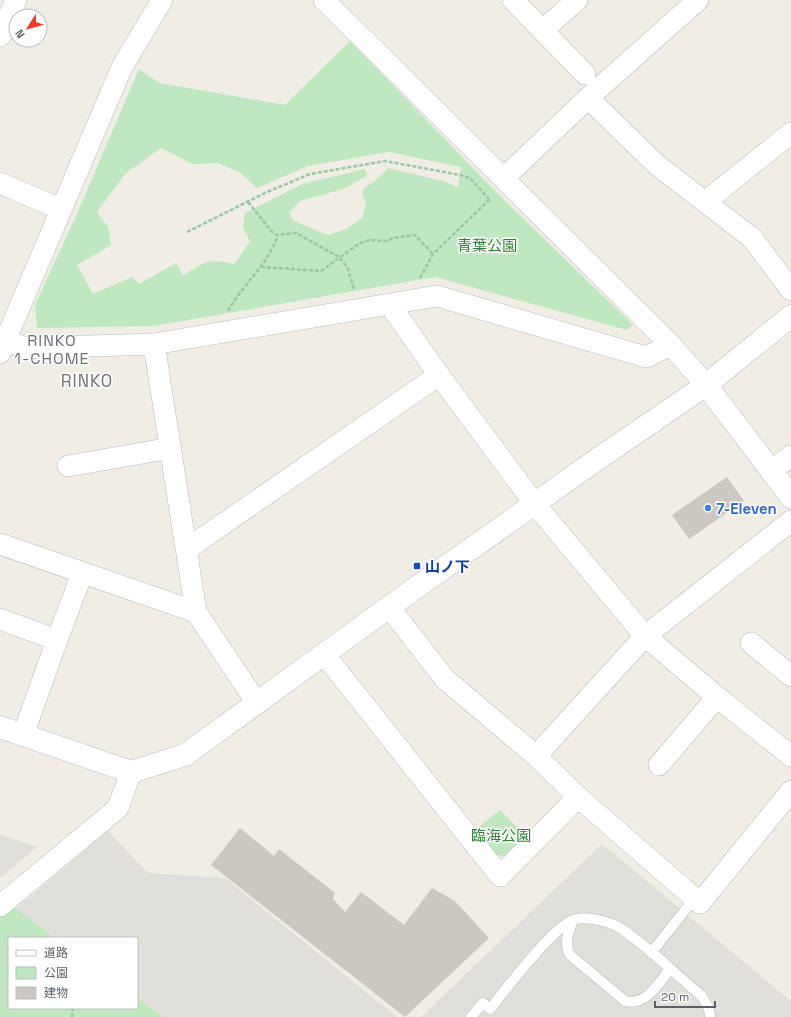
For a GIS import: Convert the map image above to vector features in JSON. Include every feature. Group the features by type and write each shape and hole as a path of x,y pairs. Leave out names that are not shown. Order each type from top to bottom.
{"street":[{"path":"0,36 16,0"},
{"path":"162,0 122,68 60,208 2,345 26,348 154,344 321,314 357,310 437,296 646,358 671,345"},
{"path":"513,0 585,74"},
{"path":"543,30 577,0"},
{"path":"499,186 588,98 698,0"},
{"path":"330,2 499,186 671,345 706,384 791,497"},
{"path":"588,98 657,165 752,238 791,290"},
{"path":"705,202 791,133"},
{"path":"0,183 60,208"},
{"path":"399,303 439,375 534,503 645,636 717,697 791,756"},
{"path":"0,727 131,772 185,755 534,503 706,384 791,316"},
{"path":"154,344 196,612 257,703"},
{"path":"187,549 439,375"},
{"path":"68,466 171,448"},
{"path":"772,471 791,456"},
{"path":"536,756 645,636 791,521"},
{"path":"0,544 82,574 196,612"},
{"path":"23,735 82,574"},
{"path":"389,607 445,679 536,756 578,797 700,904 791,791"},
{"path":"0,619 57,640"},
{"path":"751,643 791,676"},
{"path":"324,654 500,876 578,797"},
{"path":"659,765 717,697"},
{"path":"0,906 118,808 131,772"}],"lane":[{"path":"651,953 694,899"},
{"path":"471,1017 482,1003 490,1009 543,946 573,920 596,918 622,929 702,996 710,1017"},
{"path":"573,920 566,941 570,955 625,1001 632,1003 640,1001 649,995 670,970"}],"path":[{"path":"187,232 267,192 310,174 385,161 470,178 489,199"},
{"path":"399,303 433,254 489,199 499,186"},
{"path":"248,202 273,233 278,235 296,233 340,257 350,276 357,310"},
{"path":"261,267 320,271 360,243 370,240 386,241 408,234 415,235 433,254"},
{"path":"226,316 235,298 261,267 274,246 278,235"}],"shaded area":[{"path":"108,831 148,873 225,878 397,1017 163,1017 138,999 138,937 54,937 16,909"},
{"path":"0,834 37,847 0,878"},
{"path":"602,844 791,1001 791,1017 421,1017"}],"green space":[{"name":"青葉公園","path":"350,41 502,198 633,325 627,330 435,277 154,326 37,328 35,305 76,216 139,69 160,83 285,105","holes":["161,148 192,164 218,163 239,172 257,188 308,166 389,152 461,167 458,187 443,181 388,168 376,180 364,188 362,195 366,202 362,218 346,229 328,235 294,221 289,213 300,201 343,189 367,176 365,169 302,184 245,213 243,227 250,242 234,264 218,261 207,262 183,275 176,263 139,284 132,277 93,294 77,265 111,245 108,227 97,212 126,173"]},
{"name":"臨海公園","path":"500,810 525,835 505,856 495,855 475,830"},
{"path":"6,901 54,937 8,937 8,1009 138,1009 138,999 163,1017 0,1017 0,906"}],"building":[{"name":"7-Eleven","path":"727,477 744,501 689,539 672,515"},
{"path":"240,828 274,856 279,849 335,893 333,899 345,912 361,892 404,925 432,888 455,901 489,938 405,1017 211,865"}],"place":[{"name":"7-Eleven","path":"708,508"},
{"name":"山ノ下","path":"417,566"}],"district":[{"name":"RINKO 1-CHOME","path":"52,349"},
{"name":"RINKO","path":"87,381"}]}
